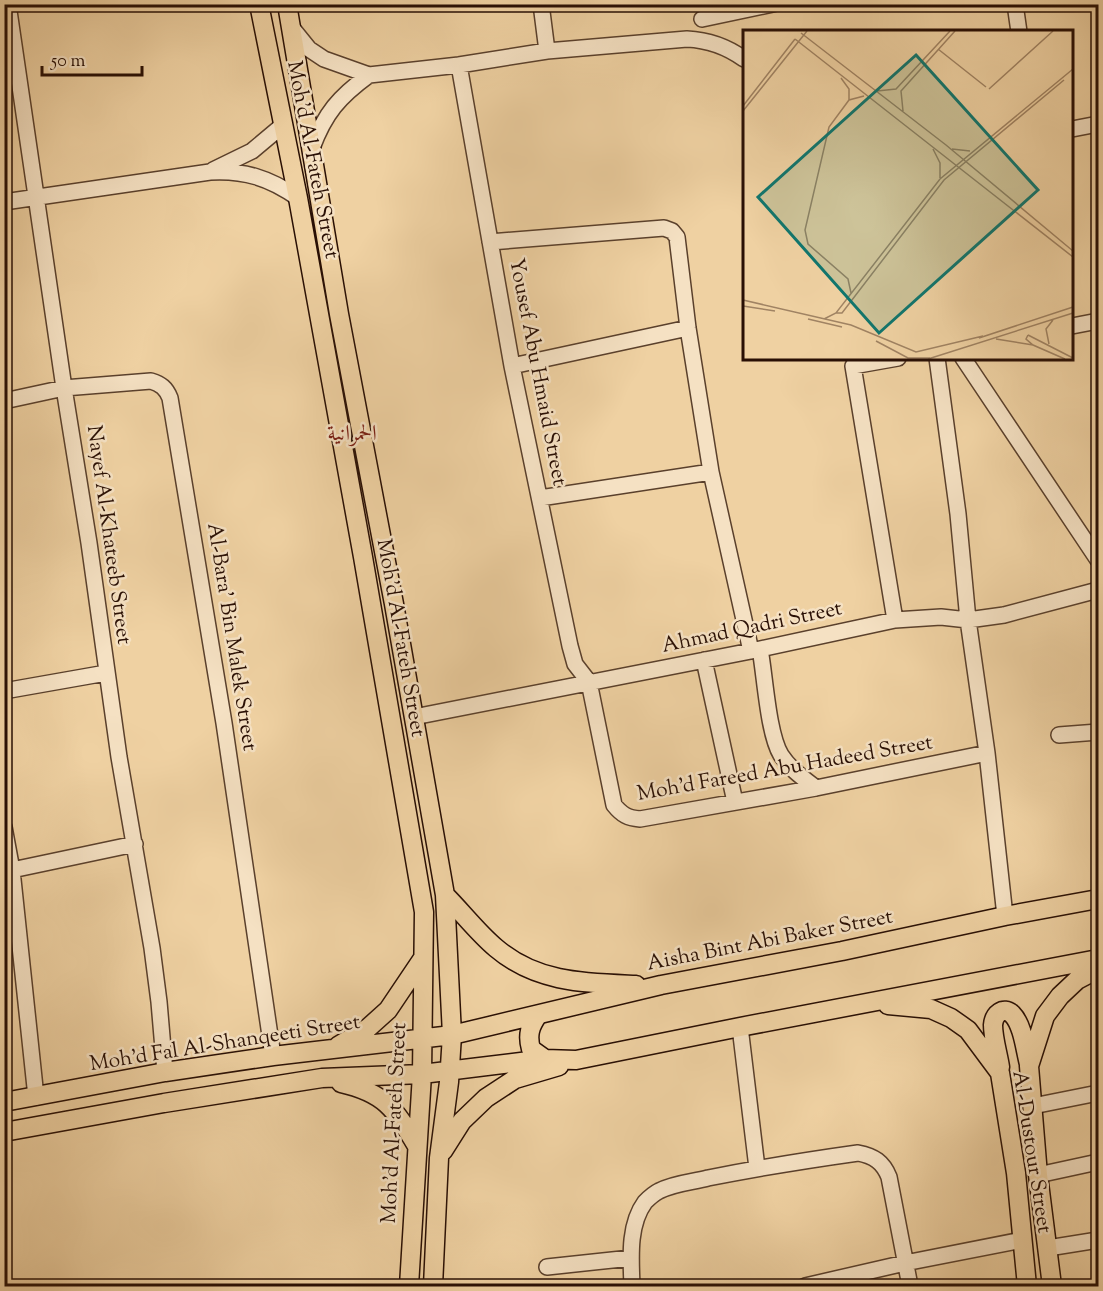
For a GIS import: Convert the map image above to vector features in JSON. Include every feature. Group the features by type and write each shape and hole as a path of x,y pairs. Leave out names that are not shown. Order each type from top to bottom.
{"main road":[{"name":"Moh'd Al-Fateh Street","path":"259,4 298,198 424,912 422,1074 409,1287"},
{"name":"Moh'd Al-Fateh Street","path":"287,4 341,326 445,895 452,1035 439,1158 433,1287"},
{"path":"445,895 496,948 518,964 541,974 580,983 661,985"},
{"name":"Aisha Bint Abi Baker Street","path":"452,1035 661,985 1098,899"},
{"path":"333,1049 368,1028 388,1010 423,958"},
{"path":"439,1158 462,1121 486,1098 515,1079 576,1060 1098,959"},
{"name":"Al-Dustour Street","path":"1052,1287 1038,1175 1029,1066 1045,1016 1060,996 1077,980 1098,969"},
{"name":"Al-Dustour Street","path":"868,1003 931,1010 951,1018 968,1030 1000,1073 1016,1173 1027,1287"},
{"path":"1000,1073 993,1024 1000,1011 1010,1012 1018,1022 1029,1066"},
{"path":"538,1015 528,1040 531,1049 545,1059"},
{"name":"Moh'd Fal Al-Shanqeeti Street","path":"4,1102 165,1072 273,1056 452,1035"},
{"path":"4,1132 164,1103 322,1078 422,1074 545,1059 576,1060"},
{"path":"322,1078 363,1088 386,1101 402,1121 417,1146"}],"street":[{"name":"Nayef Al-Khateeb Street","path":"8,4 35,197 89,543 106,673 156,980 165,1072"},
{"path":"541,4 547,51"},
{"path":"1015,4 1019,30"},
{"path":"707,40 701,12 771,5"},
{"path":"292,28 309,49 324,59 369,75 459,65 547,51 687,39 707,40 732,50 743,58"},
{"name":"Yousef Abu Hmaid Street","path":"459,65 512,366 570,646 575,664 589,681"},
{"path":"312,148 320,126 333,106 347,91 369,75"},
{"path":"1073,129 1098,124"},
{"path":"210,172 252,151 283,125"},
{"path":"4,202 229,171 248,173 266,179 298,198"},
{"path":"490,242 664,228 672,231 677,237 688,328 711,472 756,650 774,740 782,756 792,768 816,788"},
{"path":"1073,326 1098,321"},
{"path":"512,366 688,328"},
{"path":"872,360 847,362 895,620"},
{"path":"937,360 958,514 968,620 987,753 1005,916"},
{"path":"964,360 1098,560"},
{"name":"Al-Bara' Bin Malek Street","path":"4,401 64,388 151,381 167,390 224,723 273,1056"},
{"path":"540,498 711,472"},
{"name":"Ahmad Qadri Street","path":"414,717 756,650 895,620 940,617 968,620 1004,615 1098,590"},
{"path":"704,660 735,802"},
{"path":"4,692 106,673"},
{"name":"Moh'd Fareed Abu Hadeed Street","path":"589,681 614,805 621,814 630,818 640,819 816,788 987,753"},
{"path":"1059,735 1098,732"},
{"path":"4,827 12,870 36,1097"},
{"path":"12,870 135,844"},
{"path":"740,1027 757,1168"},
{"path":"1033,1106 1098,1093"},
{"path":"632,1287 634,1225 647,1200 658,1191 757,1168 858,1153 878,1160 889,1177 910,1287"},
{"path":"1038,1175 1098,1162"},
{"path":"806,1287 905,1263 1022,1240"},
{"path":"1048,1248 1098,1240"},
{"path":"547,1267 632,1262"},
{"path":"632,1262 643,1287"}],"district":[{"name":"الحمرانية","path":"352,435"}]}
